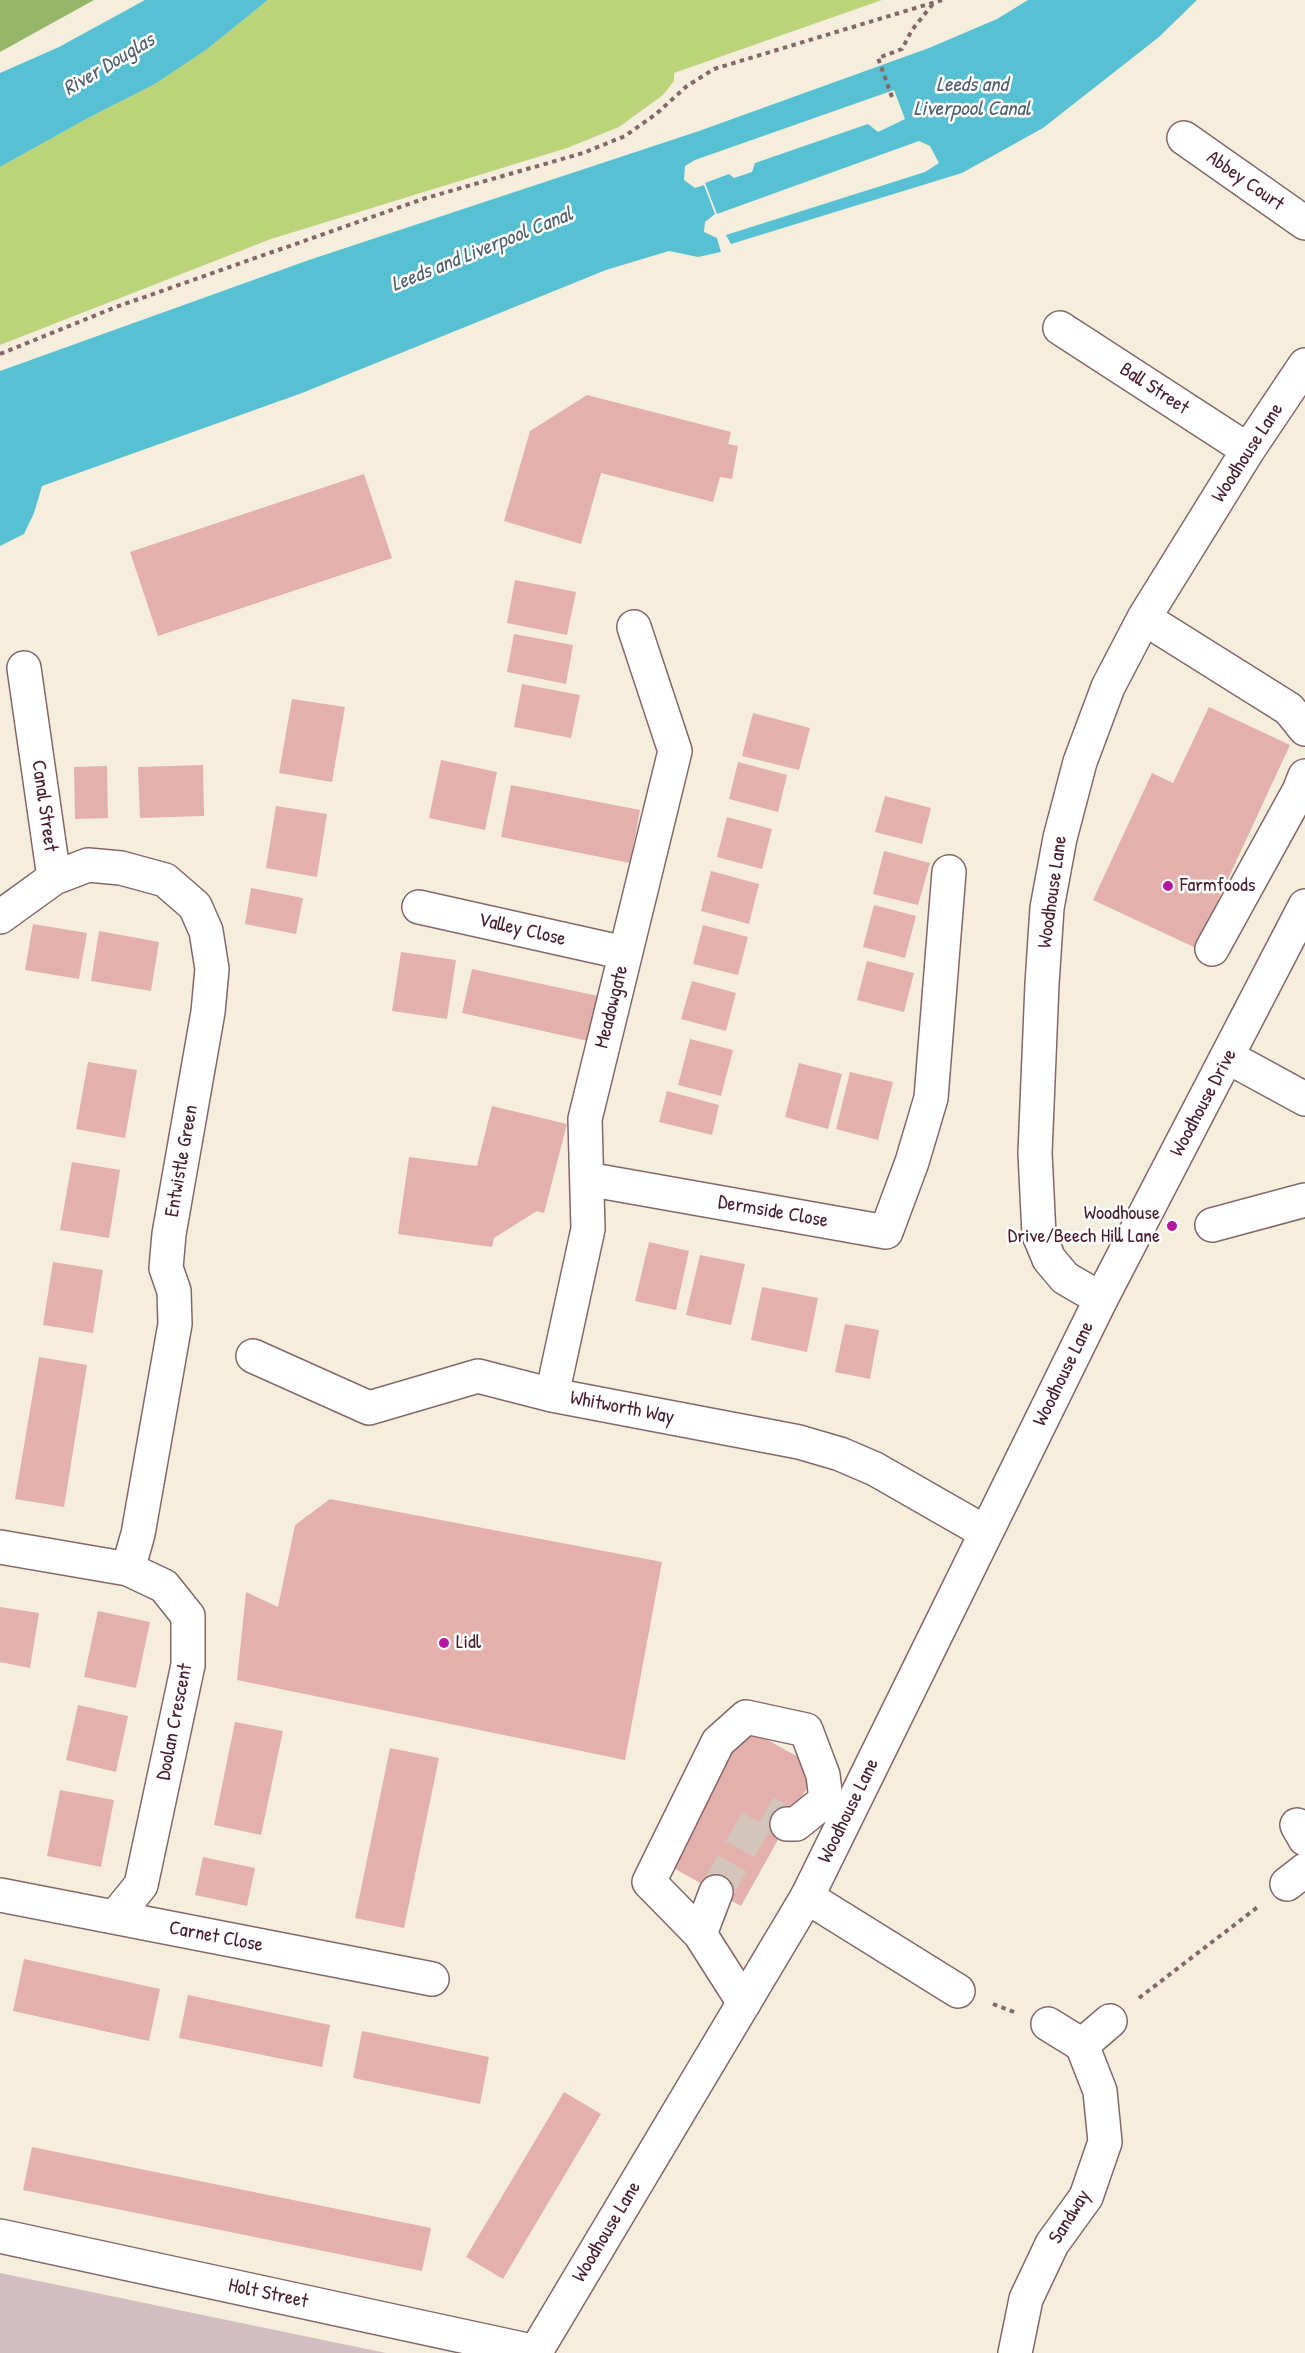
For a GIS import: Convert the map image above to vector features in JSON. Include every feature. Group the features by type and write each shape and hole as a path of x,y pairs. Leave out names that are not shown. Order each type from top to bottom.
{"street":[{"name":"Abbey Court","path":"1184,138 1305,223"},
{"name":"Ball Street","path":"1060,328 1248,450"},
{"name":"Woodhouse Lane","path":"536,2353 807,1897 837,1806 986,1532 1101,1299 1065,1278 1049,1259 1039,1235 1035,1153 1041,984 1047,908 1060,838 1080,762 1108,687 1144,618 1248,450 1305,365"},
{"path":"1144,618 1289,709 1305,729"},
{"name":"Meadowgate","path":"552,1395 588,1229 585,1119 675,751 634,627"},
{"name":"Canal Street","path":"0,917 54,878 24,668"},
{"path":"1212,948 1299,791 1305,776"},
{"name":"Entwistle Green","path":"54,878 88,865 121,868 165,880 195,906 206,931 212,969 208,1012 169,1234 166,1268 174,1292 175,1324 138,1534 128,1569"},
{"name":"Dermside Close","path":"586,1179 886,1232 912,1162 931,1098 948,872"},
{"name":"Woodhouse Drive","path":"1101,1299 1305,906"},
{"name":"Valley Close","path":"419,907 625,953"},
{"path":"1228,1057 1305,1099"},
{"path":"1212,1225 1305,1200"},
{"name":"Whitworth Way","path":"253,1356 369,1408 478,1376 552,1395 799,1442 840,1454 905,1485 986,1532"},
{"name":"Doolan Crescent","path":"0,1548 128,1569 164,1586 188,1616 188,1665 141,1885 115,1917"},
{"path":"744,2003 700,1934 649,1882 718,1742 746,1717 806,1730 837,1806 796,1824 787,1824"},
{"path":"700,1934 716,1892"},
{"name":"Carnet Close","path":"0,1895 432,1979"},
{"path":"807,1897 958,1991"},
{"path":"1048,2024 1082,2045 1110,2021"},
{"name":"Sandway","path":"1015,2353 1026,2299 1052,2244 1086,2197 1105,2142 1100,2091 1082,2045"},
{"name":"Holt Street","path":"0,2236 536,2353"}],"path":[{"path":"0,354 116,307 426,198 583,153 624,136 656,114 687,86 714,69 942,0"},
{"path":"892,97 878,58 902,49 912,30 934,3"},
{"path":"1110,2021 1296,1877"},
{"path":"958,1991 1048,2024"}],"shaded area":[{"path":"0,2273 386,2353 0,2353"}],"green space":[{"path":"0,0 94,0 0,52"},
{"path":"268,0 882,0 674,73 674,81 663,95 619,127 567,148 271,239 0,345 0,167 155,84 206,50"}],"water":[{"name":"River Douglas","path":"145,0 268,0 206,50 155,84 0,167 0,73 59,47"},
{"name":"Leeds and Liverpool Canal","path":"1028,0 1197,0 1159,37 1043,128 962,173 731,244 726,235 925,172 939,163 930,146 919,141 717,214 705,183 729,174 734,178 752,172 755,163 868,124 878,132 905,119 894,90 695,160 685,166 684,180 695,188 704,185 715,214 705,222 704,232 717,238 721,252 698,257 669,251 606,270 302,393 42,486 34,513 24,534 0,546 0,371 309,260 699,131 929,48 997,19"}],"building":[{"path":"587,395 731,432 728,444 738,446 732,479 720,477 713,502 601,473 581,544 504,521 530,431"},
{"path":"364,474 392,558 158,636 130,552"},
{"path":"515,580 576,592 567,635 507,623"},
{"path":"514,634 573,645 566,684 507,672"},
{"path":"522,684 580,695 571,738 514,727"},
{"path":"292,699 345,707 332,782 279,773"},
{"path":"1209,707 1290,745 1196,948 1093,900 1152,773 1173,783"},
{"path":"753,713 810,728 799,770 742,756"},
{"path":"441,760 497,772 485,830 429,818"},
{"path":"738,762 787,775 778,812 729,799"},
{"path":"203,765 204,816 140,818 138,767"},
{"path":"107,766 108,818 75,819 74,767"},
{"path":"511,785 640,810 630,863 501,837"},
{"path":"885,796 931,808 922,844 875,832"},
{"path":"276,806 327,814 317,877 266,868"},
{"path":"727,817 772,829 762,869 717,857"},
{"path":"884,851 930,863 918,905 873,894"},
{"path":"711,871 759,884 749,924 701,911"},
{"path":"251,888 303,898 296,934 245,924"},
{"path":"874,905 916,916 905,958 863,947"},
{"path":"33,924 87,933 79,979 25,970"},
{"path":"703,925 748,937 738,975 693,964"},
{"path":"99,931 159,942 151,991 91,981"},
{"path":"401,952 456,960 447,1019 392,1011"},
{"path":"867,961 914,973 904,1012 857,1000"},
{"path":"472,969 598,996 588,1041 462,1013"},
{"path":"692,981 736,993 726,1031 681,1019"},
{"path":"690,1039 733,1050 721,1096 678,1085"},
{"path":"88,1062 137,1070 125,1138 76,1129"},
{"path":"799,1063 842,1074 828,1129 785,1117"},
{"path":"850,1072 893,1082 878,1140 836,1129"},
{"path":"667,1091 719,1105 712,1135 659,1122"},
{"path":"492,1106 567,1124 544,1213 537,1211 494,1238 492,1247 398,1234 409,1157 477,1166"},
{"path":"72,1162 120,1170 109,1238 60,1230"},
{"path":"649,1242 689,1251 676,1310 635,1301"},
{"path":"700,1255 745,1264 731,1325 686,1315"},
{"path":"53,1262 103,1270 93,1333 43,1325"},
{"path":"762,1287 818,1298 807,1352 751,1340"},
{"path":"845,1324 879,1330 870,1379 835,1372"},
{"path":"39,1357 87,1365 64,1507 15,1499"},
{"name":"Lidl","path":"330,1499 662,1562 625,1760 237,1680 246,1592 278,1607 295,1525"},
{"path":"0,1607 39,1613 30,1668 0,1662"},
{"path":"98,1611 150,1622 136,1688 84,1677"},
{"path":"78,1705 128,1716 116,1772 66,1760"},
{"path":"235,1722 283,1731 261,1835 214,1825"},
{"path":"746,1728 818,1768 741,1906 670,1866"},
{"path":"390,1748 439,1758 404,1928 355,1918"},
{"path":"60,1790 114,1800 101,1867 47,1856"},
{"path":"203,1857 255,1868 247,1906 195,1895"},
{"path":"24,1959 160,1989 149,2041 13,2011"},
{"path":"188,1995 330,2025 322,2067 179,2038"},
{"path":"362,2031 489,2057 480,2104 353,2078"},
{"path":"564,2092 601,2114 503,2279 466,2257"},
{"path":"32,2147 431,2228 422,2271 23,2190"}],"tunnel":[{"path":"716,1892 762,1810 787,1824"}],"place":[{"name":"Farmfoods","path":"1168,886"},
{"name":"Woodhouse Drive/Beech Hill Lane","path":"1172,1226"},
{"name":"Lidl","path":"444,1643"}]}
